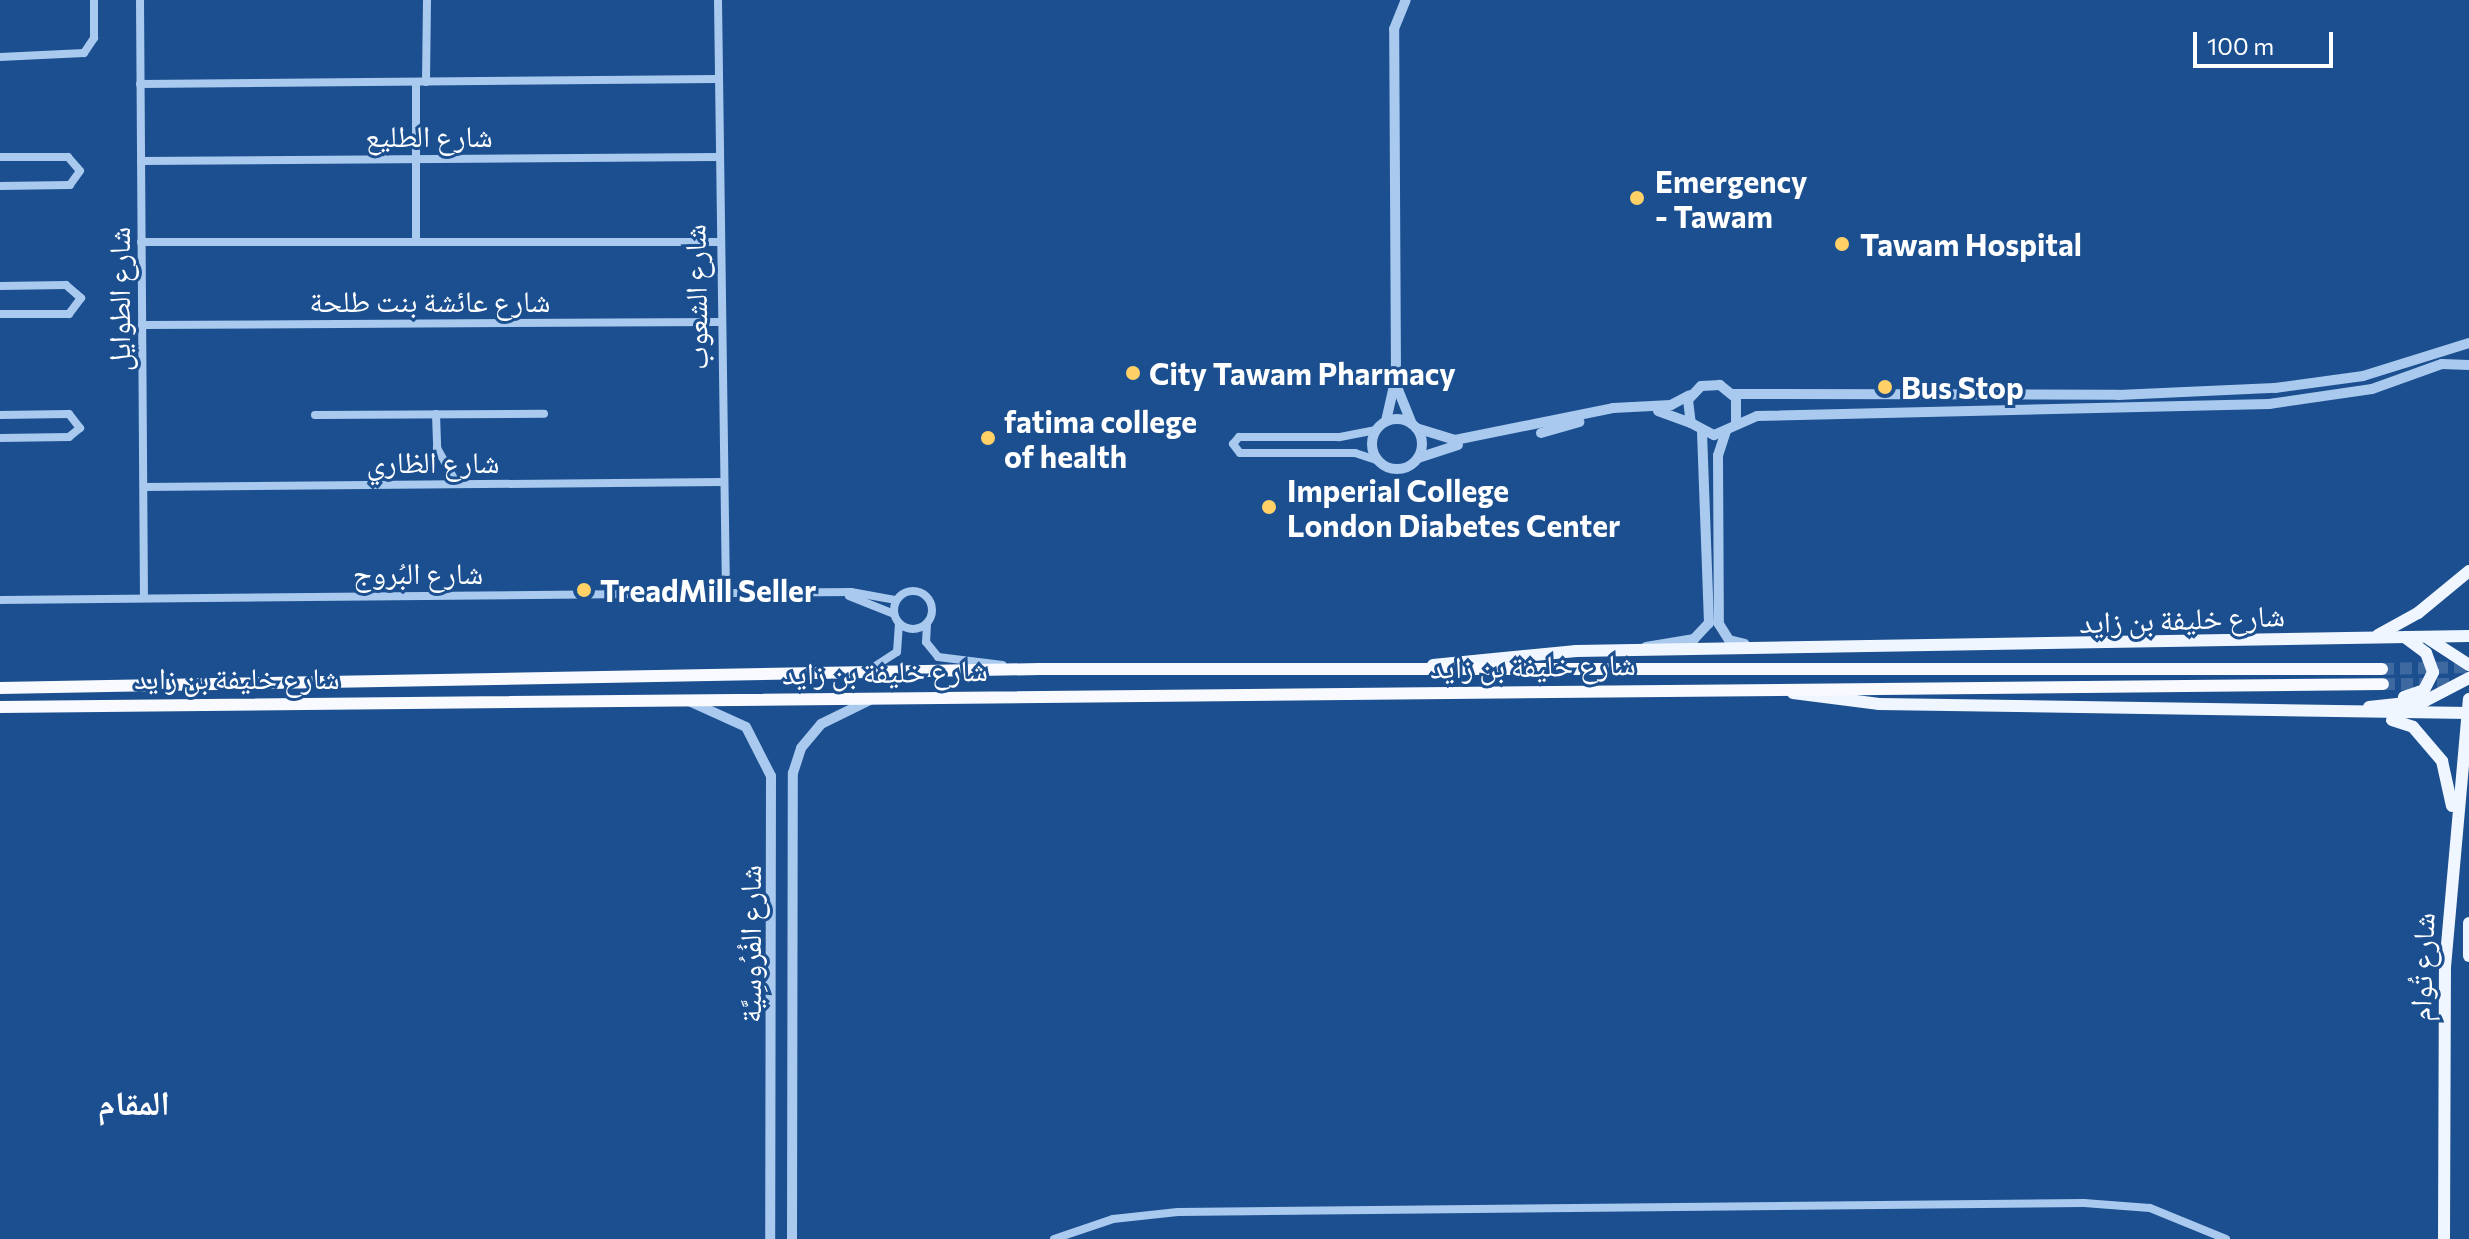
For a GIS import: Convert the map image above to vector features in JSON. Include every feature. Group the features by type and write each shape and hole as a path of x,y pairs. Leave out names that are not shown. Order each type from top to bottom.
{"highway":[{"name":"شارع خليفة بن زايد","path":"0,688 1040,669 2382,669"},
{"name":"شارع خليفة بن زايد","path":"0,707 880,696 2383,684"}],"main road":[{"path":"2368,638 2409,620 2469,571"},
{"name":"شارع خليفة بن زايد","path":"1416,668 1536,653 2469,636"},
{"path":"2379,706 2420,693 2430,682 2429,657 2405,637"},
{"path":"2420,637 2444,645 2469,665"},
{"path":"2330,714 2425,701 2469,678"},
{"name":"شارع خليفة بن زايد","path":"1771,688 1879,704 2330,714 2468,712"},
{"name":"شارع تُوام","path":"2444,1239 2445,967 2455,821 2469,699"},
{"path":"2330,714 2413,727 2445,766 2455,821"},
{"path":"2469,923 2469,956"}],"street":[{"path":"0,57 84,53 94,38 94,0"},
{"name":"شارع الطوايل","path":"140,0 144,598"},
{"path":"416,242 416,159 427,0"},
{"name":"شارع الشعوب","path":"718,0 719,322 726,593"},
{"path":"1377,460 1371,445 1376,430 1386,421 1396,377 1394,29 1406,0"},
{"path":"140,84 718,79"},
{"path":"0,157 68,157 80,171 70,185 0,186"},
{"name":"شارع الطليع","path":"141,161 718,157"},
{"path":"141,242 718,242"},
{"path":"0,286 66,285 81,298 69,314 0,314"},
{"name":"شارع عائشة بنت طلحة","path":"142,325 719,322"},
{"path":"1386,421 1414,426 1455,440 1613,408 1664,407 1712,383 1733,394 1976,397 2301,385 2363,376 2469,343"},
{"path":"1766,650 1729,640 1719,624 1718,455 1726,431 1736,421 2287,402 2372,389 2442,364 2469,362"},
{"path":"1396,377 1422,443 1418,458"},
{"path":"1733,394 1736,421"},
{"path":"1690,395 1691,423"},
{"path":"1937,413 1970,406 1976,397"},
{"path":"1376,430 1239,437 1233,444 1240,453 1355,453 1399,470 1418,458 1446,447 1627,412 1659,411 1691,423 1702,433 1709,623 1694,639 1636,650"},
{"path":"0,415 69,414 80,428 73,437 0,438"},
{"path":"436,414 437,448 457,484"},
{"path":"315,415 544,414"},
{"path":"1702,433 1726,431"},
{"name":"شارع الظاري","path":"144,487 723,482"},
{"path":"867,671 897,652 899,624 894,614 896,600 911,591 925,594 932,606 926,642 942,659 1040,669"},
{"name":"شارع البُروج","path":"0,600 726,593 836,594 896,600"},
{"name":"شارع البُروج","path":"836,594 894,614"},
{"path":"899,624 913,629 927,624"},
{"name":"شارع الفُرُوسِيَّة","path":"792,1239 793,773 801,748 821,724 880,696"},
{"name":"شارع الفُرُوسِيَّة","path":"681,699 746,727 771,776 770,1239"},
{"path":"1054,1239 1113,1219 1178,1212 2072,1203 2150,1208 2226,1239"}],"tunnel":[{"path":"2382,669 2469,667"},
{"path":"2383,684 2459,684"}],"place":[{"name":"Emergency - Tawam","path":"1637,198"},
{"name":"Tawam Hospital","path":"1842,244"},
{"name":"City Tawam Pharmacy","path":"1133,373"},
{"name":"Bus Stop","path":"1885,387"},
{"name":"fatima college of health","path":"988,438"},
{"name":"Imperial College London Diabetes Center","path":"1269,507"},
{"name":"TreadMill Seller","path":"584,590"}],"district":[{"name":"المقام","path":"134,1102"}]}
